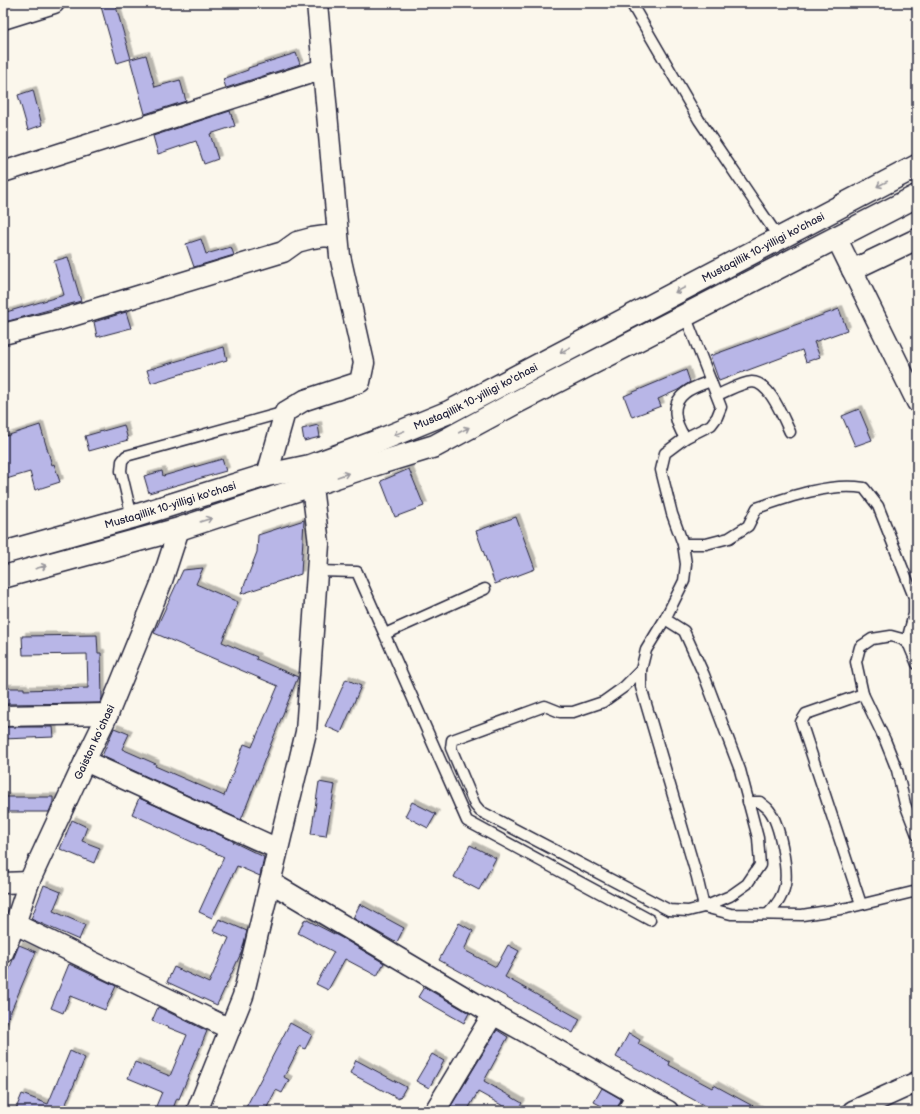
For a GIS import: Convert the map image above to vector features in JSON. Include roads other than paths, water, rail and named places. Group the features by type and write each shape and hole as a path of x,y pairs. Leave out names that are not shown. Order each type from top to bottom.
{"main road":[{"name":"Mustaqillik 10-yilligi ko'chasi","path":"3,577 179,529 311,475 378,441 449,412 917,166"},
{"name":"Mustaqillik 10-yilligi ko'chasi","path":"3,553 132,517 267,475 311,475 435,446 917,196"}],"street":[{"path":"3,19 54,3"},
{"path":"267,475 285,412 306,400 360,382 364,363 340,256 317,3"},
{"path":"3,172 323,68"},
{"path":"3,334 59,320 283,252 297,242 326,236 338,239"},
{"path":"836,237 917,402"},
{"path":"852,270 917,239"},
{"path":"197,1111 243,996 306,732 319,544 311,475"},
{"name":"Gaiston koʻchasi","path":"3,953 16,924 29,882 108,714 161,584 179,529"},
{"path":"3,716 108,714"},
{"path":"85,761 278,849"},
{"path":"3,883 29,882"},
{"path":"270,882 493,1014 633,1103 668,1111"},
{"path":"16,924 230,1029"},
{"path":"435,1111 493,1014"},
{"path":"853,1111 917,1082"}],"lane":[{"path":"631,3 698,120 779,238"},
{"path":"685,315 721,407 717,417 711,425 685,438 665,453 661,470 672,514 682,544 686,564 684,581 665,619 646,650 641,670 641,687 697,877 704,907"},
{"path":"685,438 678,427 675,413 678,401 686,392 711,381"},
{"path":"717,395 743,384 753,382 763,386 774,400 790,432"},
{"path":"132,517 121,471 122,461 126,456 285,412"},
{"path":"682,544 706,544 728,538 748,526 757,508 786,498 825,489 853,486 864,488 878,506 914,597 914,614 909,633 909,645 917,664"},
{"path":"317,571 357,572 467,821 650,920"},
{"path":"385,634 485,589"},
{"path":"641,670 624,687 603,702 573,712 560,712 545,706 452,740 451,748 475,804 480,811 669,910 688,911 704,907 730,896 748,884 760,865 758,838 740,770 704,675 684,631 665,619"},
{"path":"909,645 902,639 891,636 872,639 860,647 856,662 862,694 885,740 897,770 905,804 917,835"},
{"path":"861,904 801,722 806,714 862,694"},
{"path":"748,802 760,802 769,811 779,832 785,861 785,886 776,904 768,914"},
{"path":"704,907 731,914 802,915 861,904 917,891"}]}
